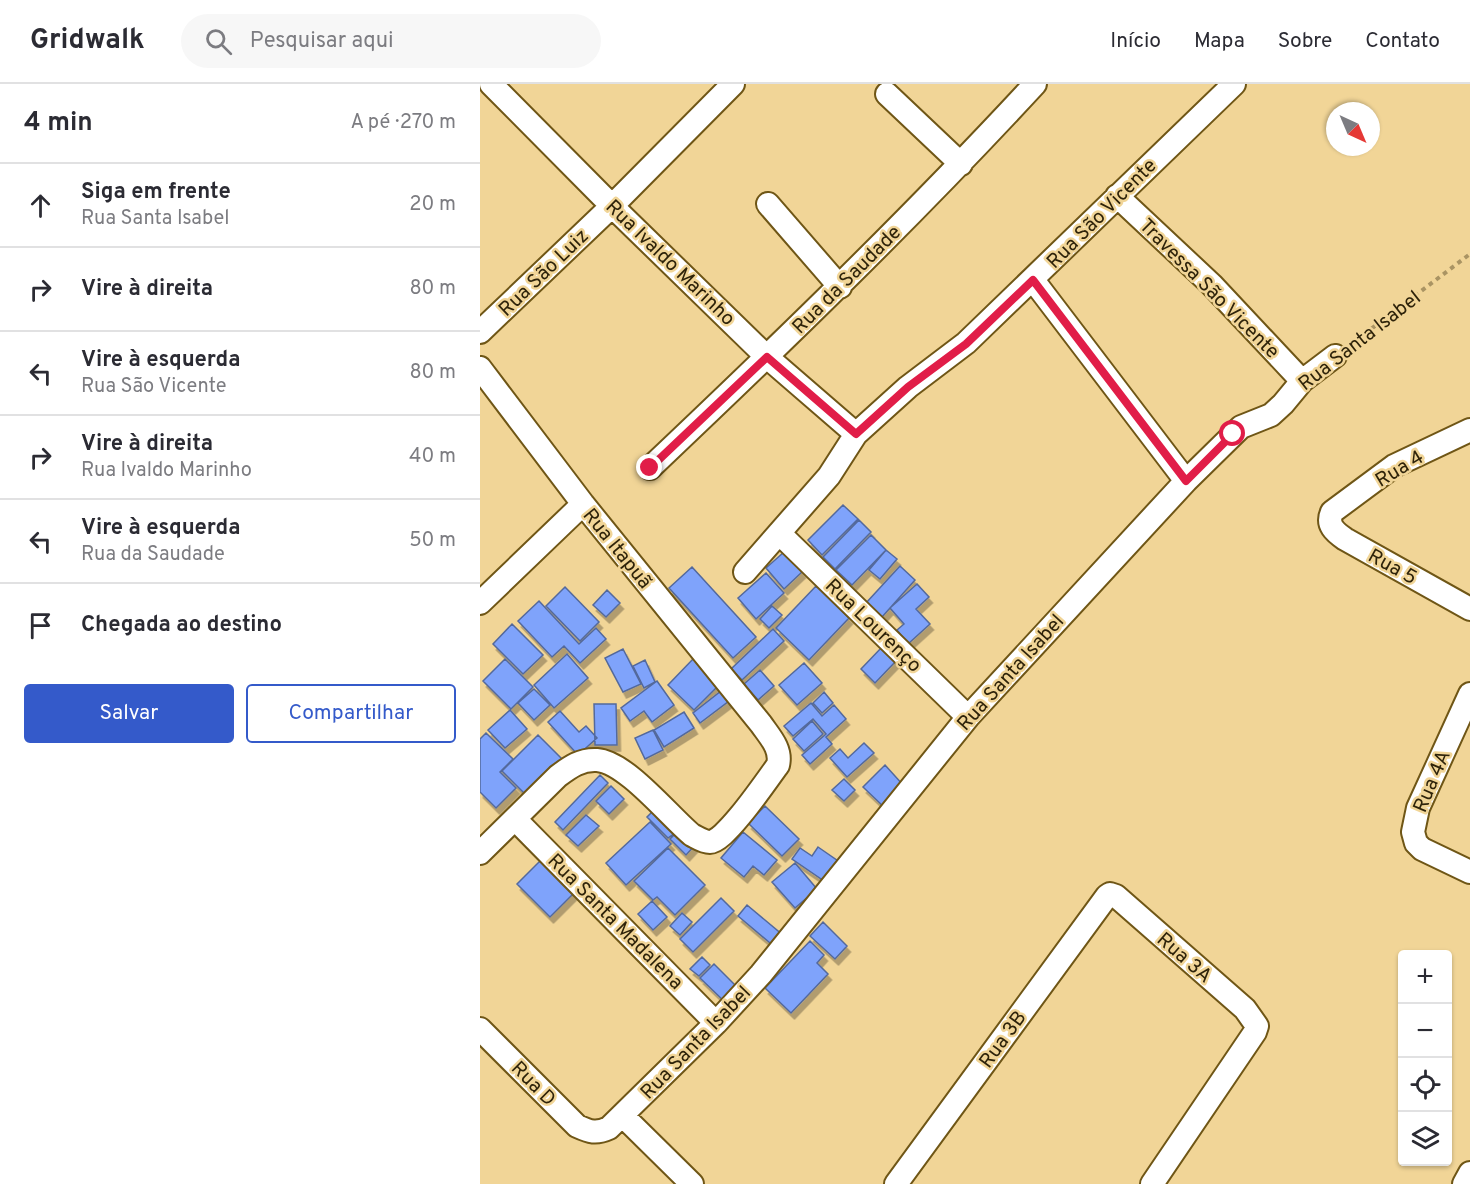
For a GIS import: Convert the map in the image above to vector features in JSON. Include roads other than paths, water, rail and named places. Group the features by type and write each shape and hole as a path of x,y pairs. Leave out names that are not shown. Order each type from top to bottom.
{"street":[{"name":"Rua Ivaldo Marinho","path":"491,84 767,357 856,434"},
{"name":"Rua São Luiz","path":"480,332 612,206 733,84"},
{"name":"Rua da Saudade","path":"650,468 840,287 961,164 1035,84"},
{"name":"Rua São Vicente","path":"745,572 829,476 856,434 908,387 966,344 1234,84"},
{"path":"887,94 961,164"},
{"name":"Travessa São Vicente","path":"1117,196 1212,285 1302,381"},
{"path":"768,204 840,287"},
{"path":"1033,280 1186,481"},
{"name":"Rua Santa Isabel","path":"591,1133 609,1128 623,1116 716,1023 761,974 968,717 1186,481 1241,427 1252,421 1266,418 1277,410 1302,381 1335,356"},
{"name":"Rua Itapuã","path":"480,368 583,504 761,724 780,758 778,765 729,829 714,841 702,840 692,835 626,774 611,764 598,760 573,765 558,776 515,819"},
{"name":"Rua 4","path":"1332,512 1394,466 1470,430"},
{"path":"480,603 583,504"},
{"name":"Rua 5","path":"1332,512 1329,519 1335,532 1470,609"},
{"name":"Rua Lourenço","path":"779,533 968,717"},
{"name":"Rua 4A","path":"1470,694 1418,807 1413,832 1413,837 1422,849 1470,872"},
{"path":"480,853 515,819"},
{"name":"Rua Santa Madalena","path":"515,819 716,1023"},
{"name":"Rua 3A","path":"1110,894 1116,896 1245,1009 1256,1023 1255,1032 1152,1184"},
{"name":"Rua 3B","path":"896,1184 1110,894"},
{"name":"Rua D","path":"480,1029 577,1126 591,1133"},
{"path":"623,1116 692,1184"},
{"path":"1464,1184 1470,1173"}]}
